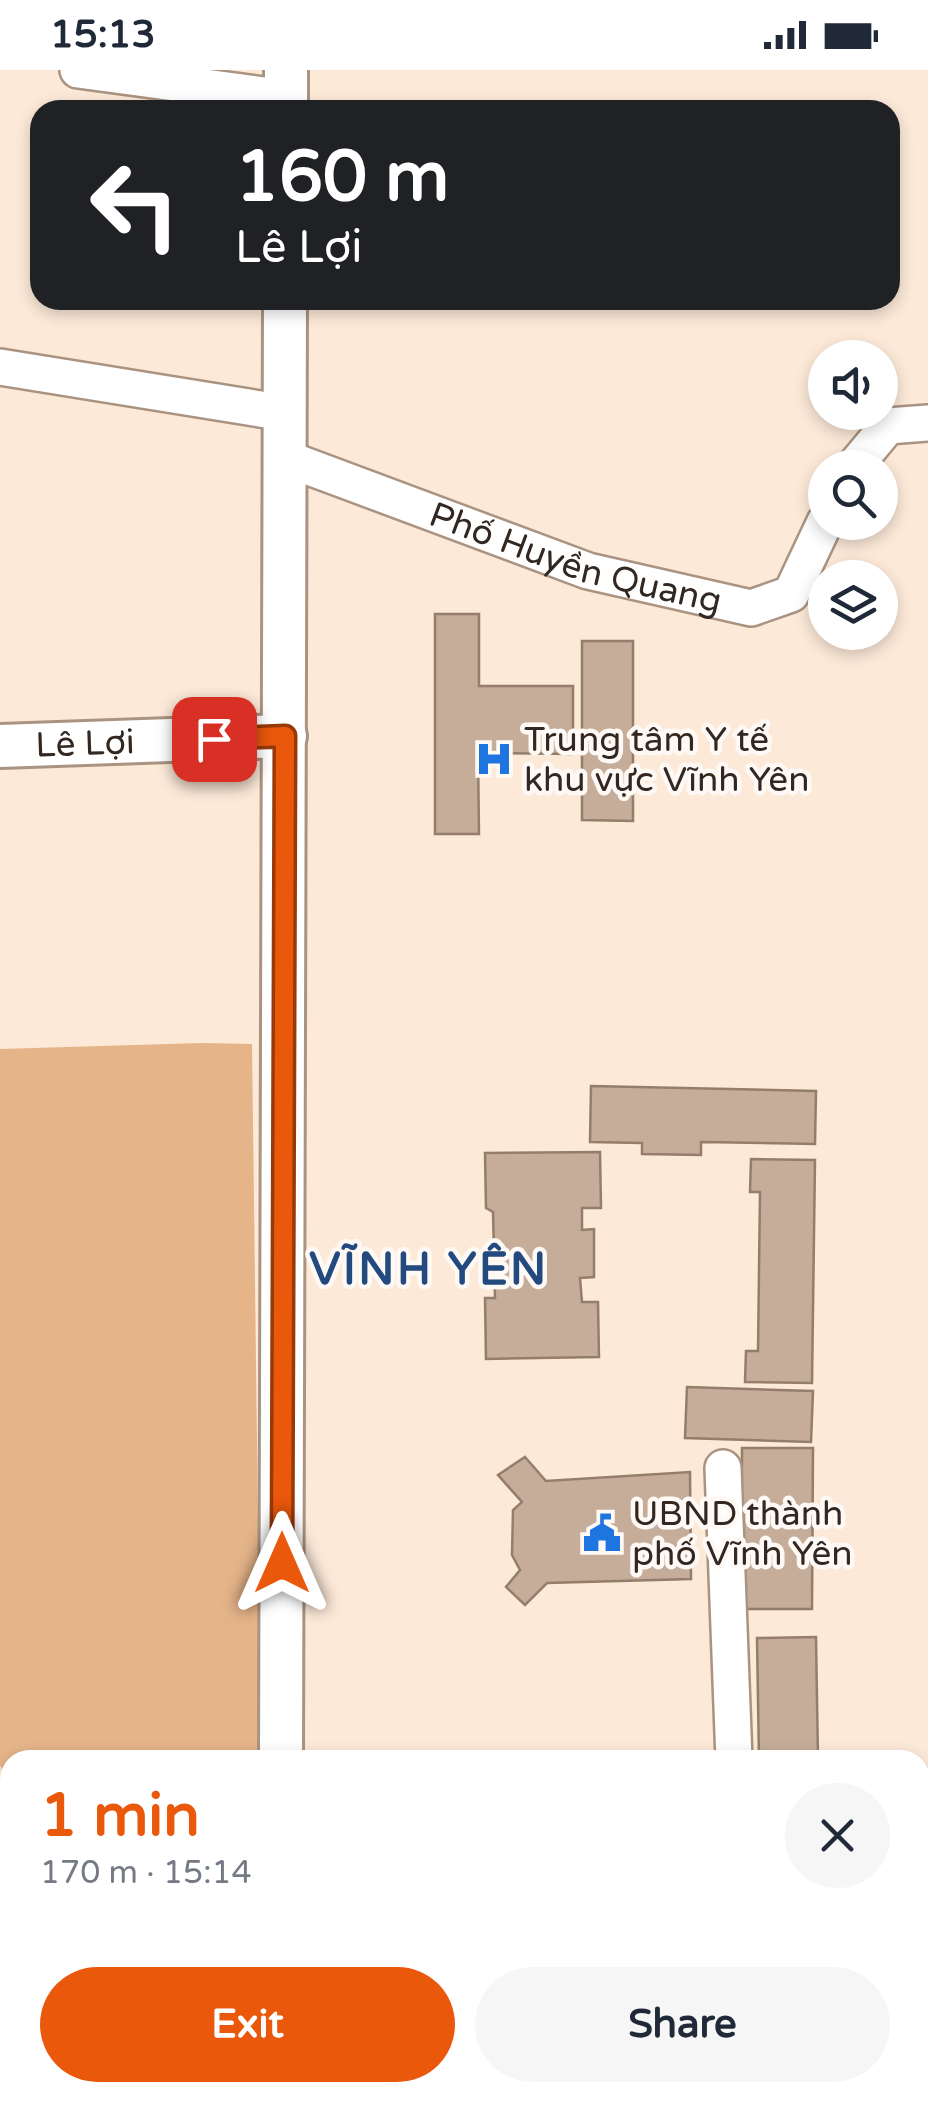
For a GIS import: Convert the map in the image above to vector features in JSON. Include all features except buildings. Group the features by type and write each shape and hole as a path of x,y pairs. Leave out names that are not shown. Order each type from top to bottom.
{"street":[{"path":"78,70 286,93"},
{"path":"281,1750 286,310"},
{"path":"0,367 285,414"},
{"path":"868,450 888,426 928,423"},
{"name":"Phố Huyền Quang","path":"285,458 588,572 750,608 791,594 816,540"},
{"name":"Lê Lợi","path":"0,746 285,736"},
{"path":"722,1468 734,1750"}],"shaded area":[{"path":"252,1044 261,1750 0,1750 0,1049"}],"place":[{"name":"Trung tâm Y tế khu vực Vĩnh Yên","path":"494,759"},
{"name":"UBND thành phố Vĩnh Yên","path":"602,1533"}],"district":[{"name":"VĨNH YÊN","path":"429,1268"}],"route":[{"path":"214,739 285,736 282,1563"}]}
